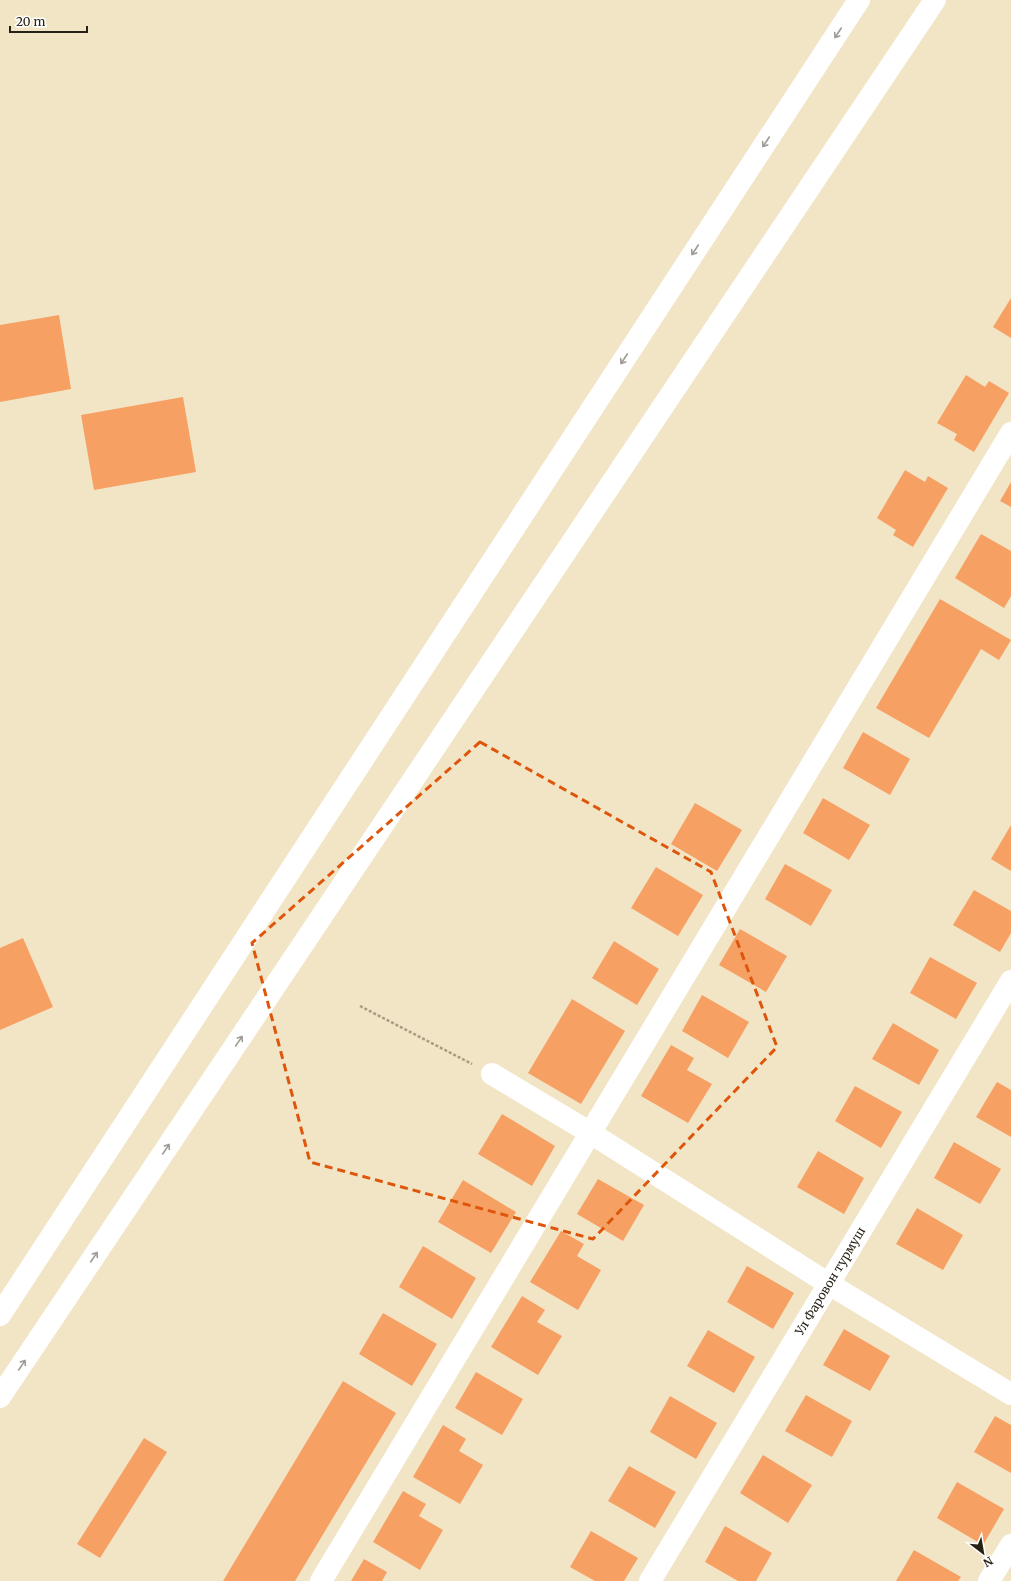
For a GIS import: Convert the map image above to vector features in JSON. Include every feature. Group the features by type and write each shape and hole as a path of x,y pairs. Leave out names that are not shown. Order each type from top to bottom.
{"street":[{"path":"0,1316 859,0"},
{"path":"0,1397 934,0"},
{"path":"320,1581 1011,433"},
{"name":"Ул Фаровон турмуш","path":"650,1581 1011,981"},
{"path":"492,1074 589,1132 829,1284 1011,1394"},
{"path":"989,1581 1011,1545"}],"path":[{"path":"360,1006 492,1074"}],"highlighted area":[{"path":"480,742 711,872 777,1047 593,1239 310,1162 252,943"}],"building":[{"path":"1011,298 1011,338 993,327"},
{"path":"59,315 71,389 0,402 0,325"},
{"path":"966,375 985,387 989,381 1009,393 974,452 954,440 957,434 937,423"},
{"path":"183,397 196,472 94,490 81,415"},
{"path":"905,470 925,482 928,476 948,488 913,547 893,535 896,530 877,518"},
{"path":"1011,482 1011,507 1000,501"},
{"path":"981,534 1011,551 1011,596 1004,608 955,578"},
{"path":"940,599 1011,640 999,660 981,649 929,738 876,708"},
{"path":"863,732 910,759 890,795 843,768"},
{"path":"823,798 870,825 849,860 803,833"},
{"path":"695,803 742,830 717,871 671,844"},
{"path":"1011,825 1011,871 991,859"},
{"path":"785,864 832,890 811,926 765,899"},
{"path":"656,867 703,895 678,936 631,908"},
{"path":"974,890 1011,911 1011,933 1000,952 953,925"},
{"path":"740,929 787,956 766,992 719,965"},
{"path":"23,938 53,1007 0,1030 0,948"},
{"path":"614,941 659,969 637,1005 592,978"},
{"path":"930,957 977,983 956,1019 910,993"},
{"path":"702,995 749,1022 728,1058 682,1031"},
{"path":"572,999 625,1031 581,1104 528,1073"},
{"path":"893,1023 939,1050 919,1085 872,1059"},
{"path":"671,1045 694,1058 687,1070 712,1084 688,1123 641,1096"},
{"path":"997,1082 1011,1090 1011,1137 976,1117"},
{"path":"855,1086 902,1112 881,1148 835,1121"},
{"path":"502,1114 555,1146 532,1186 478,1154"},
{"path":"954,1142 1001,1169 980,1204 934,1178"},
{"path":"818,1151 864,1178 844,1214 797,1187"},
{"path":"598,1179 644,1205 623,1241 577,1214"},
{"path":"463,1180 516,1212 491,1253 438,1222"},
{"path":"917,1208 963,1235 943,1270 896,1244"},
{"path":"561,1231 584,1244 577,1256 601,1270 578,1310 530,1282"},
{"path":"423,1246 476,1278 452,1319 399,1287"},
{"path":"747,1266 794,1293 773,1329 727,1302"},
{"path":"522,1296 545,1310 537,1322 562,1336 538,1375 491,1347"},
{"path":"383,1313 437,1344 412,1386 359,1354"},
{"path":"844,1329 890,1356 870,1391 823,1365"},
{"path":"708,1330 755,1357 734,1393 687,1366"},
{"path":"476,1372 523,1399 502,1435 455,1408"},
{"path":"343,1381 396,1413 295,1581 223,1581"},
{"path":"806,1395 852,1421 832,1457 785,1431"},
{"path":"670,1396 717,1423 696,1459 650,1432"},
{"path":"995,1416 1011,1425 1011,1473 974,1452"},
{"path":"443,1425 466,1439 459,1451 483,1465 460,1504 413,1477"},
{"path":"144,1438 167,1452 100,1558 77,1544"},
{"path":"763,1455 812,1485 788,1523 740,1493"},
{"path":"629,1466 676,1492 655,1528 608,1501"},
{"path":"957,1482 1004,1509 983,1545 937,1518"},
{"path":"403,1491 426,1504 419,1516 443,1530 420,1570 373,1542"},
{"path":"725,1526 772,1553 756,1581 738,1581 705,1562"},
{"path":"591,1531 638,1558 624,1581 595,1581 570,1567"},
{"path":"914,1550 961,1577 958,1581 896,1581"},
{"path":"364,1559 387,1572 382,1581 351,1581"}]}
